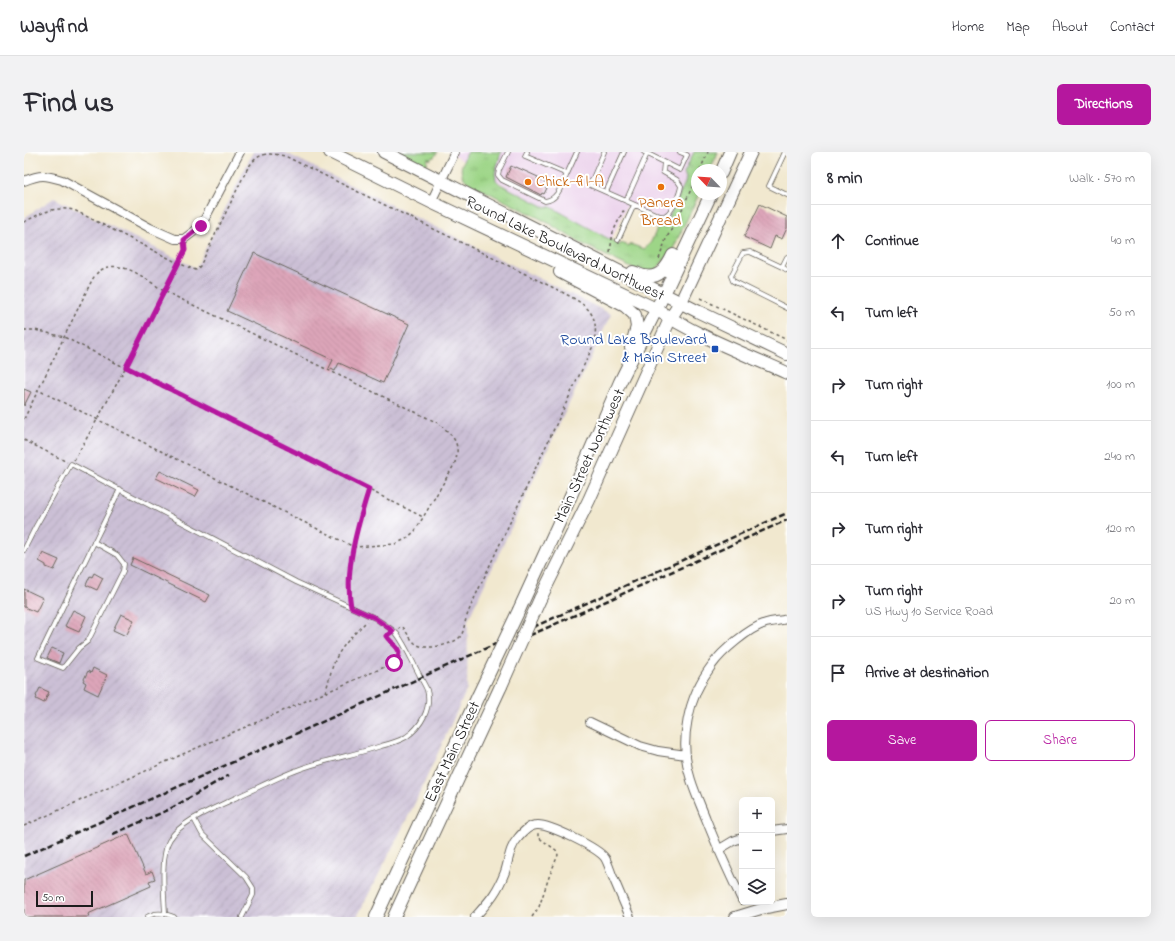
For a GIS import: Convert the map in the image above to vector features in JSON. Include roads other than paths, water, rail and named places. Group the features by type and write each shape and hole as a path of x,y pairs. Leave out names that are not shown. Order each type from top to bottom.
{"main road":[{"name":"Round Lake Boulevard Northwest","path":"330,152 532,251 656,309 670,319 712,340 787,373"},
{"name":"Round Lake Boulevard Northwest","path":"384,152 699,312 787,354"},
{"path":"725,164 730,152"},
{"name":"Main Street Northwest","path":"540,599 589,500 670,319 681,302 750,152"},
{"path":"596,259 609,261 645,276 653,276 662,272 667,268 699,200"},
{"name":"Main Street Northwest","path":"519,610 562,516 620,382 664,294 708,200"},
{"path":"532,251 548,265 625,306 635,315 636,327 629,354 629,364"},
{"name":"East Main Street","path":"394,917 540,599"},
{"name":"East Main Street","path":"376,917 519,610"}],"street":[{"path":"24,180 37,176 48,176 62,180 150,228 175,239 184,240 201,226 240,152"},
{"path":"431,202 455,152"},
{"path":"739,893 718,850 690,779 686,755 685,736 687,719 697,688 706,673 720,656 740,638 765,624 787,619"},
{"path":"590,722 640,746 658,751 686,755"},
{"path":"475,917 489,903 496,892 505,871 510,852 516,840 526,829 537,825 576,839 596,850 605,858 630,917"},
{"path":"775,831 787,829"},
{"path":"718,850 739,839"},
{"path":"735,917 749,915 775,905 787,904"},
{"path":"745,905 749,915"}],"lane":[{"path":"508,152 498,170 498,175 502,180 545,201 556,197 577,152"},
{"path":"527,152 525,156 567,174"},
{"path":"604,152 590,185 660,216 666,215 672,208 680,192 681,186 677,180 663,172 664,162"},
{"path":"606,192 624,152"},
{"path":"626,201 645,153 680,170 687,154 680,152"},
{"path":"785,152 769,186 787,195"},
{"path":"618,240 634,205"},
{"path":"787,270 750,252 746,252 743,253 731,276 733,281 787,308"},
{"path":"782,267 787,257"},
{"path":"24,550 71,464 296,582 372,616 396,634 410,655 427,690 427,708 423,719 406,737 391,743 317,763 288,773 194,819 178,829 169,839 165,851 165,913"},
{"path":"94,542 117,555 124,564 123,571 88,641 79,648 63,668 38,658 94,542 120,489"},
{"path":"194,819 202,834 246,877 252,888 254,895 242,917"},
{"path":"147,917 152,914 165,913 174,917"}],"railway":[{"path":"24,856 787,513"},
{"path":"513,643 787,520"},
{"path":"113,834 168,810 229,775"}],"place":[{"name":"Chick-fil-A","path":"528,182"},
{"name":"Panera Bread","path":"661,187"},
{"name":"Round Lake Boulevard & Main Street","path":"715,349"}]}
